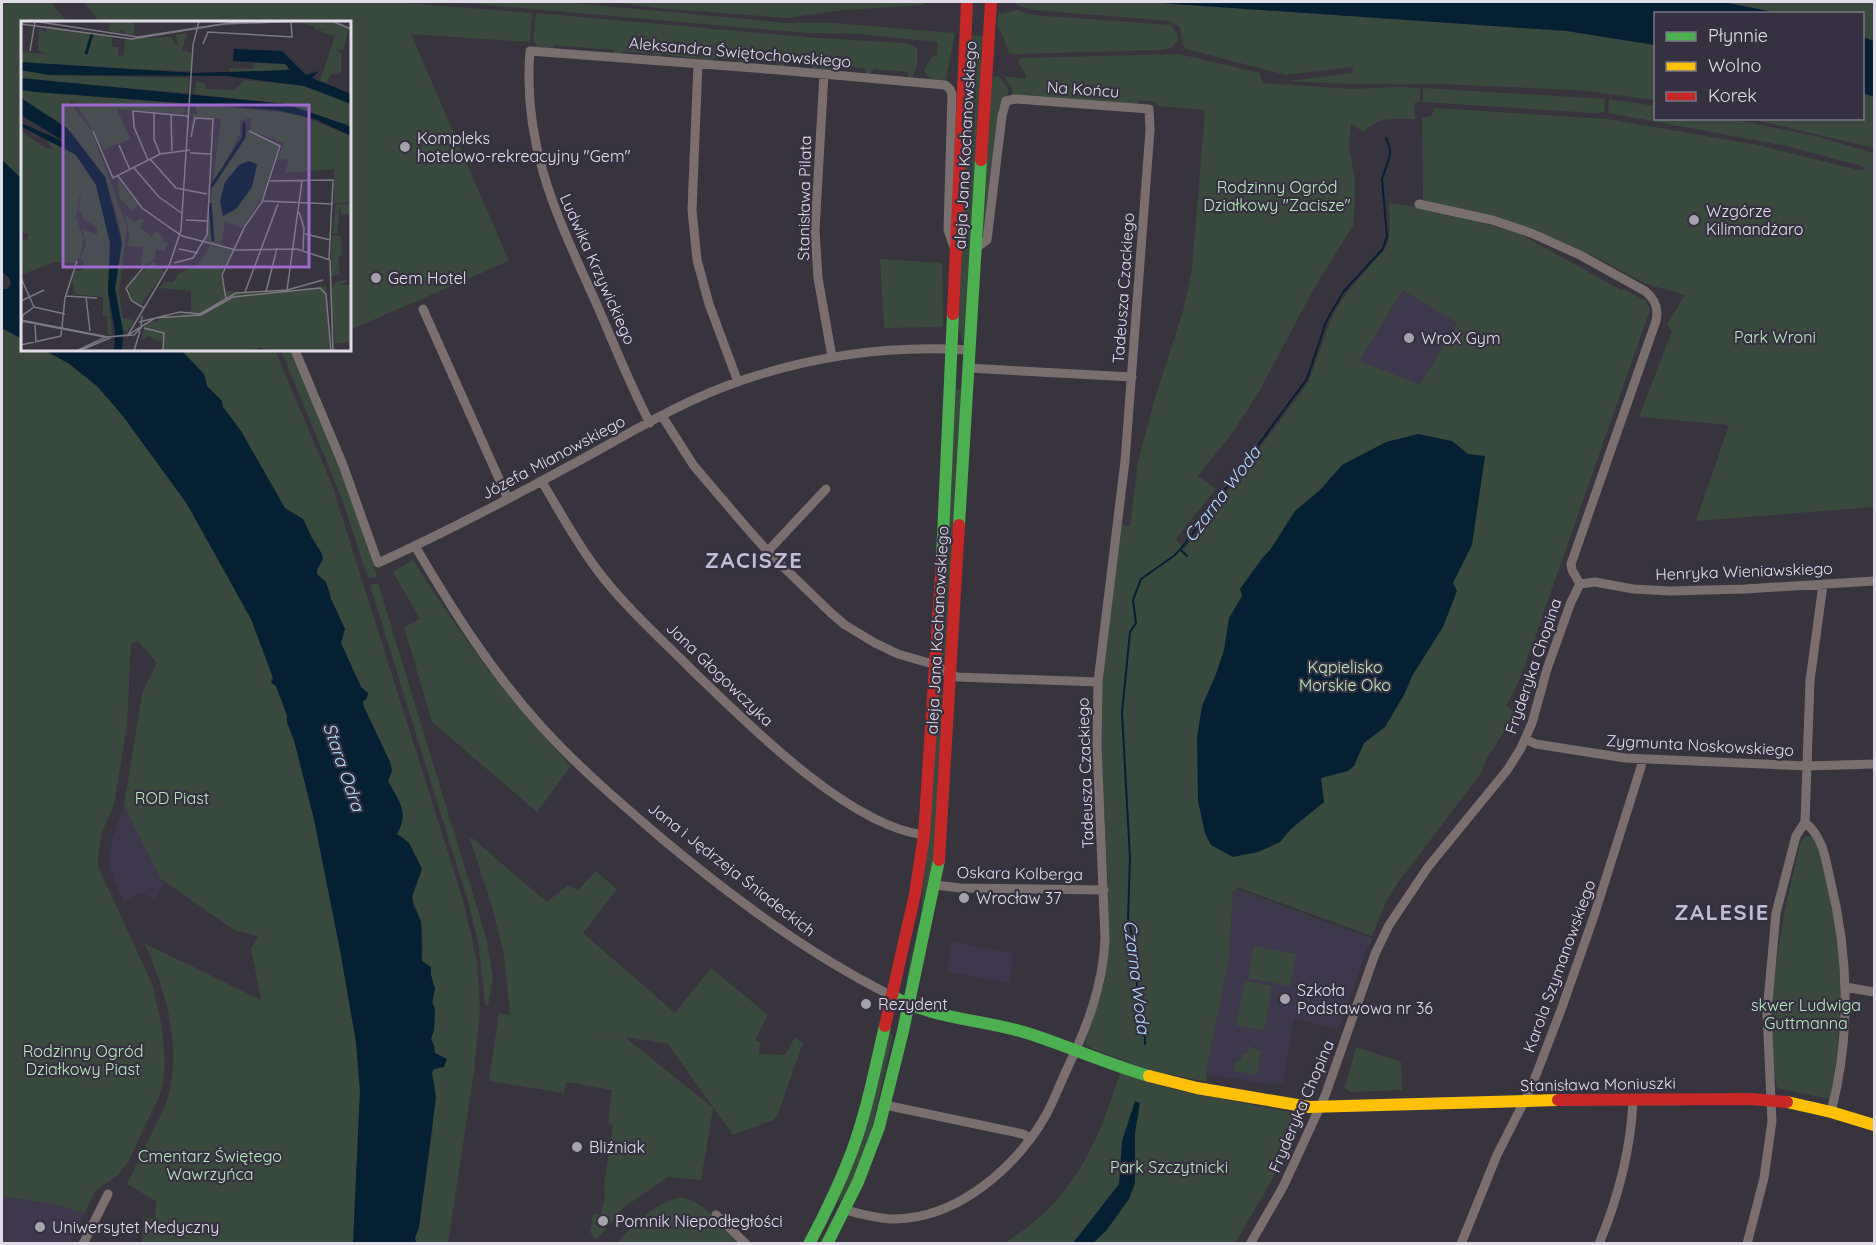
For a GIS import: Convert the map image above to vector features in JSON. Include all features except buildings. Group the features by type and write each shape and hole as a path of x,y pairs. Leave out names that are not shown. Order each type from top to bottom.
{"main road":[{"name":"aleja Jana Kochanowskiego","path":"827,1244 846,1210 869,1155 885,1104 936,885 941,843 991,2"},
{"name":"aleja Jana Kochanowskiego","path":"809,1244 830,1203 860,1125 915,894 924,834 936,665 953,349 967,6"},
{"name":"Jana i Jędrzeja Śniadeckich","path":"892,996 908,1005 933,1013 1029,1032 1106,1063 1157,1079 1319,1109"},
{"name":"Stanisława Moniuszki","path":"1319,1109 1524,1101 1715,1098 1772,1100 1831,1112 1875,1125"},
{"path":"830,1203 846,1210"}],"street":[{"name":"Aleksandra Świętochowskiego","path":"530,51 945,85"},
{"name":"Ludwika Krzywickiego","path":"530,51 529,94 534,138 542,171 557,214 650,423"},
{"path":"698,64 692,210 697,260 709,304 738,382"},
{"name":"Stanisława Pilata","path":"824,74 815,230 818,278 832,357"},
{"name":"aleja Jana Kochanowskiego","path":"945,85 952,94 948,233 957,255"},
{"name":"Na Końcu","path":"975,249 987,240 1003,105 1007,100 1149,109"},
{"name":"Tadeusza Czackiego","path":"846,1210 893,1219 919,1216 944,1208 995,1177 1016,1156 1046,1114 1077,1050 1097,996 1104,965 1104,890 1096,745 1098,682 1124,475 1150,130 1149,109"},
{"name":"Fryderyka Chopina","path":"1250,1244 1283,1187 1319,1109 1354,1019 1375,954 1389,925 1428,867 1508,769 1525,739 1563,624 1575,591 1580,584 1571,564 1656,321 1655,303 1645,291 1580,255 1492,220 1419,204"},
{"path":"423,309 508,499"},
{"name":"Józefa Mianowskiego","path":"295,351 343,465 378,563 542,482 662,416 704,395 738,382 779,369 832,357 892,350 969,350"},
{"path":"968,368 1132,377"},
{"path":"662,416 694,466 768,551 845,625 885,648 936,665 951,675 961,678 1098,682"},
{"name":"Jana Głogowczyka","path":"542,482 576,540 608,584 732,708 785,755 852,806 892,825 924,834"},
{"path":"768,551 826,489"},
{"name":"Jana i Jędrzeja Śniadeckich","path":"415,546 446,598 502,679 539,724 606,791 689,861 783,931 838,968 892,996"},
{"name":"Henryka Wieniawskiego","path":"1580,584 1595,582 1633,589 1670,591 1875,581"},
{"path":"1747,1244 1764,1178 1772,1121 1767,1013 1776,913 1796,836 1805,822 1810,681 1823,584"},
{"name":"Zygmunta Noskowskiego","path":"1525,739 1536,744 1590,754 1642,759 1807,766 1875,764"},
{"name":"Karola Szymanowskiego","path":"1461,1244 1497,1155 1531,1088 1561,1010 1594,916 1642,759"},
{"path":"1805,822 1818,836 1832,883 1842,941 1845,1025 1838,1084 1831,1112"},
{"name":"Oskara Kolberga","path":"936,885 960,888 1104,890"},
{"path":"1845,987 1875,992"},
{"path":"1599,1244 1620,1184 1633,1100"},
{"path":"885,1104 1023,1134 1030,1138"},
{"path":"83,1244 108,1194"},
{"path":"716,1215 746,1244"}],"shaded area":[{"path":"1403,290 1457,322 1421,384 1358,361"},
{"path":"124,806 165,883 155,900 141,892 124,901 110,868 112,840"},
{"name":"Szkoła Podstawowa nr 36","path":"1236,890 1370,938 1338,1029 1294,1018 1283,1086 1208,1075 1206,1072 1229,959 1233,891"},
{"path":"952,942 1012,953 1009,983 947,972"},
{"name":"Uniwersytet Medyczny","path":"2,1196 54,1204 85,1213 70,1243 2,1243"}],"green space":[{"path":"2,2 50,2 67,21 21,21 21,178 2,160"},
{"name":"Kompleks hotelowo-rekreacyjny \"Gem\"","path":"83,2 392,2 532,13 530,42 411,34 509,261 351,330 351,21 99,21"},
{"path":"452,2 561,2 788,23 834,23 955,33 944,82 929,78 924,70 932,57 937,55 938,42"},
{"path":"614,2 923,2 923,5 844,10 787,18 656,8"},
{"path":"1014,2 1145,2 1567,31 1654,45 1654,100 1577,90 1288,81 1352,73 1353,67 1286,75 1186,49 1183,45 1180,27 1170,21 1033,10"},
{"path":"1724,2 1874,2 1874,41 1864,37 1864,12 1773,12"},
{"path":"1017,10 1033,15 1171,25 1177,33 1178,40 1171,48 1164,50 1012,54 1008,52 1003,35 997,27 999,11 1001,14"},
{"path":"536,13 910,44 917,49 917,66 912,78 908,77 907,72 874,69 870,74 866,74 864,68 837,66 834,71 813,69 810,63 787,61 783,67 777,63 747,60 745,64 737,63 736,60 714,58 713,61 662,54 661,57 654,57 652,54 624,51 622,54 614,54 613,50 554,45 552,49 536,47 536,43 533,42"},
{"path":"969,35 983,36 965,343 963,344 959,330"},
{"path":"1179,54 1260,73 1262,83 1351,89 1420,88 1420,102 1414,103 1415,119 1381,121 1363,132 1351,123 1349,147 1355,180 1354,224 1313,290 1260,390 1233,432 1198,476 1216,489 1176,539 1184,550 1308,383 1333,315 1349,290 1385,249 1389,240 1389,203 1438,210 1520,234 1621,290 1624,289 1646,301 1650,310 1535,637 1537,639 1534,640 1525,664 1527,667 1524,668 1506,706 1516,713 1486,760 1481,773 1397,884 1386,902 1372,936 1237,887 1237,889 1372,939 1370,945 1367,944 1369,938 1237,890 1233,891 1229,959 1206,1072 1207,1082 1153,1071 1086,1045 1103,988 1108,950 1108,892 1101,738 1102,679 1121,525 1130,526 1138,462 1155,398 1184,308 1192,268 1205,110 1157,106 1157,102 1140,100 1137,104 1012,95 1012,88 1004,76 1026,79 1026,74 1018,63 1021,58","holes":["1403,290 1457,323 1420,384 1359,361"]},
{"path":"999,76 1008,89 1008,96 999,106 984,234 982,235 989,78"},
{"path":"1423,88 1605,99 1604,112 1423,102"},
{"path":"1864,93 1874,97 1874,148 1756,120 1864,120"},
{"name":"Park Wroni","path":"1609,99 1654,106 1654,120 1735,120 1815,136 1874,153 1874,507 1696,521 1729,425 1639,417 1672,331 1667,325 1685,295 1646,284 1594,256 1528,229 1423,200 1422,118 1431,116 1435,108 1607,119 1758,145 1863,171 1865,167 1782,145 1608,113"},
{"path":"880,259 942,263 943,325 941,327 884,328"},
{"path":"2,328 21,338 21,351 46,351 68,363 97,386 123,416 187,504 251,619 272,675 271,681 276,686 287,716 314,819 356,1042 360,1091 353,1243 142,1243 143,1218 155,1218 156,1201 127,1184 166,1104 172,1080 173,1060 173,1040 165,999 144,943 261,1000 251,948 258,936 234,930 161,879 124,806 142,693 157,663 138,641 131,644 127,725 114,805 102,832 98,859 99,869 153,986 162,1028 165,1063 163,1084 128,1162 118,1175 95,1191 85,1213 54,1204 2,1196"},
{"path":"182,351 275,351 332,485 463,900 477,962 480,1009 474,1072 448,1243 416,1243 415,1238 419,1227 433,1126 432,1072 447,1059 438,1056 431,1039 434,1030 435,1009 432,1002 435,989 431,971 422,961 422,928 413,900 414,889 421,874 418,862 407,841 397,834 402,813 401,806 388,781 392,770 390,762 364,707 361,687 341,643 345,629 331,599 330,590 317,574 322,554 303,519 285,509 241,431 207,386 206,378"},
{"path":"281,351 291,351 343,475 377,576 375,578 368,578 342,499"},
{"path":"956,389 962,389 946,662 944,663 941,662"},
{"path":"413,560 487,667 548,742 571,766 537,812 432,722 404,627 420,619 393,572"},
{"path":"378,583 486,937 493,978 488,1006 485,1004 478,942 470,908 370,585"},
{"path":"938,695 945,695 933,870 908,982 906,981 921,914"},
{"name":"skwer Ludwiga Guttmanna","path":"1813,837 1824,869 1834,917 1840,969 1838,1046 1830,1099 1777,1088 1773,1058 1773,996 1776,965 1786,904 1800,844 1803,838"},
{"path":"472,838 547,902 568,885 578,890 596,871 617,889 583,933 675,1013 711,968 768,1015 755,1040 760,1042 759,1054 785,1055 795,1037 803,1043 777,1116 773,1120 733,1135 668,1044 598,1032 625,1037 713,1108 701,1180 668,1177 623,1208 596,1240 590,1232 593,1214 601,1215 605,1196 604,1185 613,1126 608,1123 612,1090 566,1082 564,1093 489,1081 499,1013 510,1015 504,954 491,903 470,839"},
{"path":"1254,946 1296,954 1290,986 1248,978"},
{"path":"1245,981 1272,986 1264,1030 1236,1025"},
{"path":"888,1033 893,1034 870,1137 843,1202 838,1202"},
{"path":"1248,1046 1261,1051 1257,1075 1233,1071 1235,1061 1240,1062 1243,1054 1247,1054"},
{"path":"1356,1047 1401,1062 1402,1090 1350,1092 1345,1088"},
{"name":"Park Szczytnicki","path":"1120,1073 1176,1090 1296,1113 1301,1116 1302,1120 1272,1180 1235,1243 1003,1244 1047,1210 1079,1170 1091,1149"},
{"path":"681,1197 705,1209 737,1243 616,1244 653,1209"}],"water":[{"path":"1145,2 1723,2 1773,12 1654,12 1654,45 1567,31"},
{"path":"1864,37 1874,41 1874,97 1864,93"},
{"path":"2,160 21,178 21,338 2,328 2,289 7,289 11,284 10,279 2,272"},
{"name":"Stara Odra","path":"46,351 182,351 204,374 207,386 222,401 223,407 241,431 285,508 303,519 322,554 323,560 317,569 317,574 326,582 345,629 341,643 361,687 368,693 363,702 364,707 390,762 392,770 388,781 403,812 397,834 409,843 422,869 412,897 421,921 422,961 431,967 435,989 432,1002 435,1009 434,1030 431,1039 435,1053 447,1059 444,1067 434,1069 432,1072 436,1097 416,1243 353,1243 360,1091 356,1042 314,819 294,740 287,723 287,715 276,686 271,683 272,675 251,619 187,504 123,416 97,386 68,363"},
{"path":"1418,434 1452,441 1468,454 1485,456 1472,545 1453,583 1457,591 1443,627 1412,676 1385,727 1364,743 1354,766 1348,771 1321,778 1324,802 1291,829 1280,842 1258,852 1233,857 1211,845 1205,833 1198,801 1197,738 1202,706 1224,650 1229,618 1242,596 1240,589 1270,550 1295,511 1320,490 1342,465 1386,442"},
{"path":"1135,1101 1140,1103 1135,1133 1135,1183 1129,1199 1106,1231 1093,1243 1073,1243 1119,1184 1122,1141"}],"waterway":[{"name":"Czarna Woda","path":"1145,1044 1139,1021 1135,950 1128,918 1130,858 1122,713 1130,632 1136,623 1133,600 1141,579 1175,555 1184,545 1307,379 1326,322 1332,311 1344,291 1382,250 1387,237 1382,179 1390,155 1386,138"},
{"path":"1181,550 1187,556"}],"traffic: fast":[{"path":"959,525 981,160"},
{"path":"942,558 953,314"},
{"path":"827,1244 858,1182 879,1127 903,1031 939,860"},
{"path":"892,996 942,1015 1030,1034 1149,1076"},
{"path":"809,1244 837,1187 857,1136 885,1026"}],"traffic: slow":[{"path":"1149,1076 1197,1088 1309,1107 1558,1100"},
{"path":"1787,1102 1874,1125"}],"traffic: jam":[{"path":"953,314 967,2"},
{"path":"981,160 991,2"},
{"path":"939,860 959,525"},
{"path":"885,1026 915,894 924,835 942,558"},
{"path":"1558,1100 1752,1099 1787,1102"}],"place":[{"name":"Kompleks hotelowo-rekreacyjny \"Gem\"","path":"405,147"},
{"name":"Wzgórze Kilimandżaro","path":"1694,220"},
{"name":"Gem Hotel","path":"376,278"},
{"name":"WroX Gym","path":"1409,338"},
{"name":"Wrocław 37","path":"964,898"},
{"name":"Szkoła Podstawowa nr 36","path":"1285,999"},
{"name":"Rezydent","path":"866,1004"},
{"name":"Bliźniak","path":"577,1147"},
{"name":"Pomnik Niepodłegłości","path":"603,1221"},
{"name":"Uniwersytet Medyczny","path":"40,1227"}],"district":[{"name":"ZACISZE","path":"754,560"},
{"name":"ZALESIE","path":"1722,912"}],"park label":[{"name":"Rodzinny Ogród Działkowy \"Zacisze\"","path":"1277,196"},
{"name":"Kąpielisko Morskie Oko","path":"1345,676"},
{"name":"ROD Piast","path":"172,798"},
{"name":"Rodzinny Ogród Działkowy Piast","path":"83,1060"},
{"name":"Cmentarz Świętego Wawrzyńca","path":"210,1165"}]}
